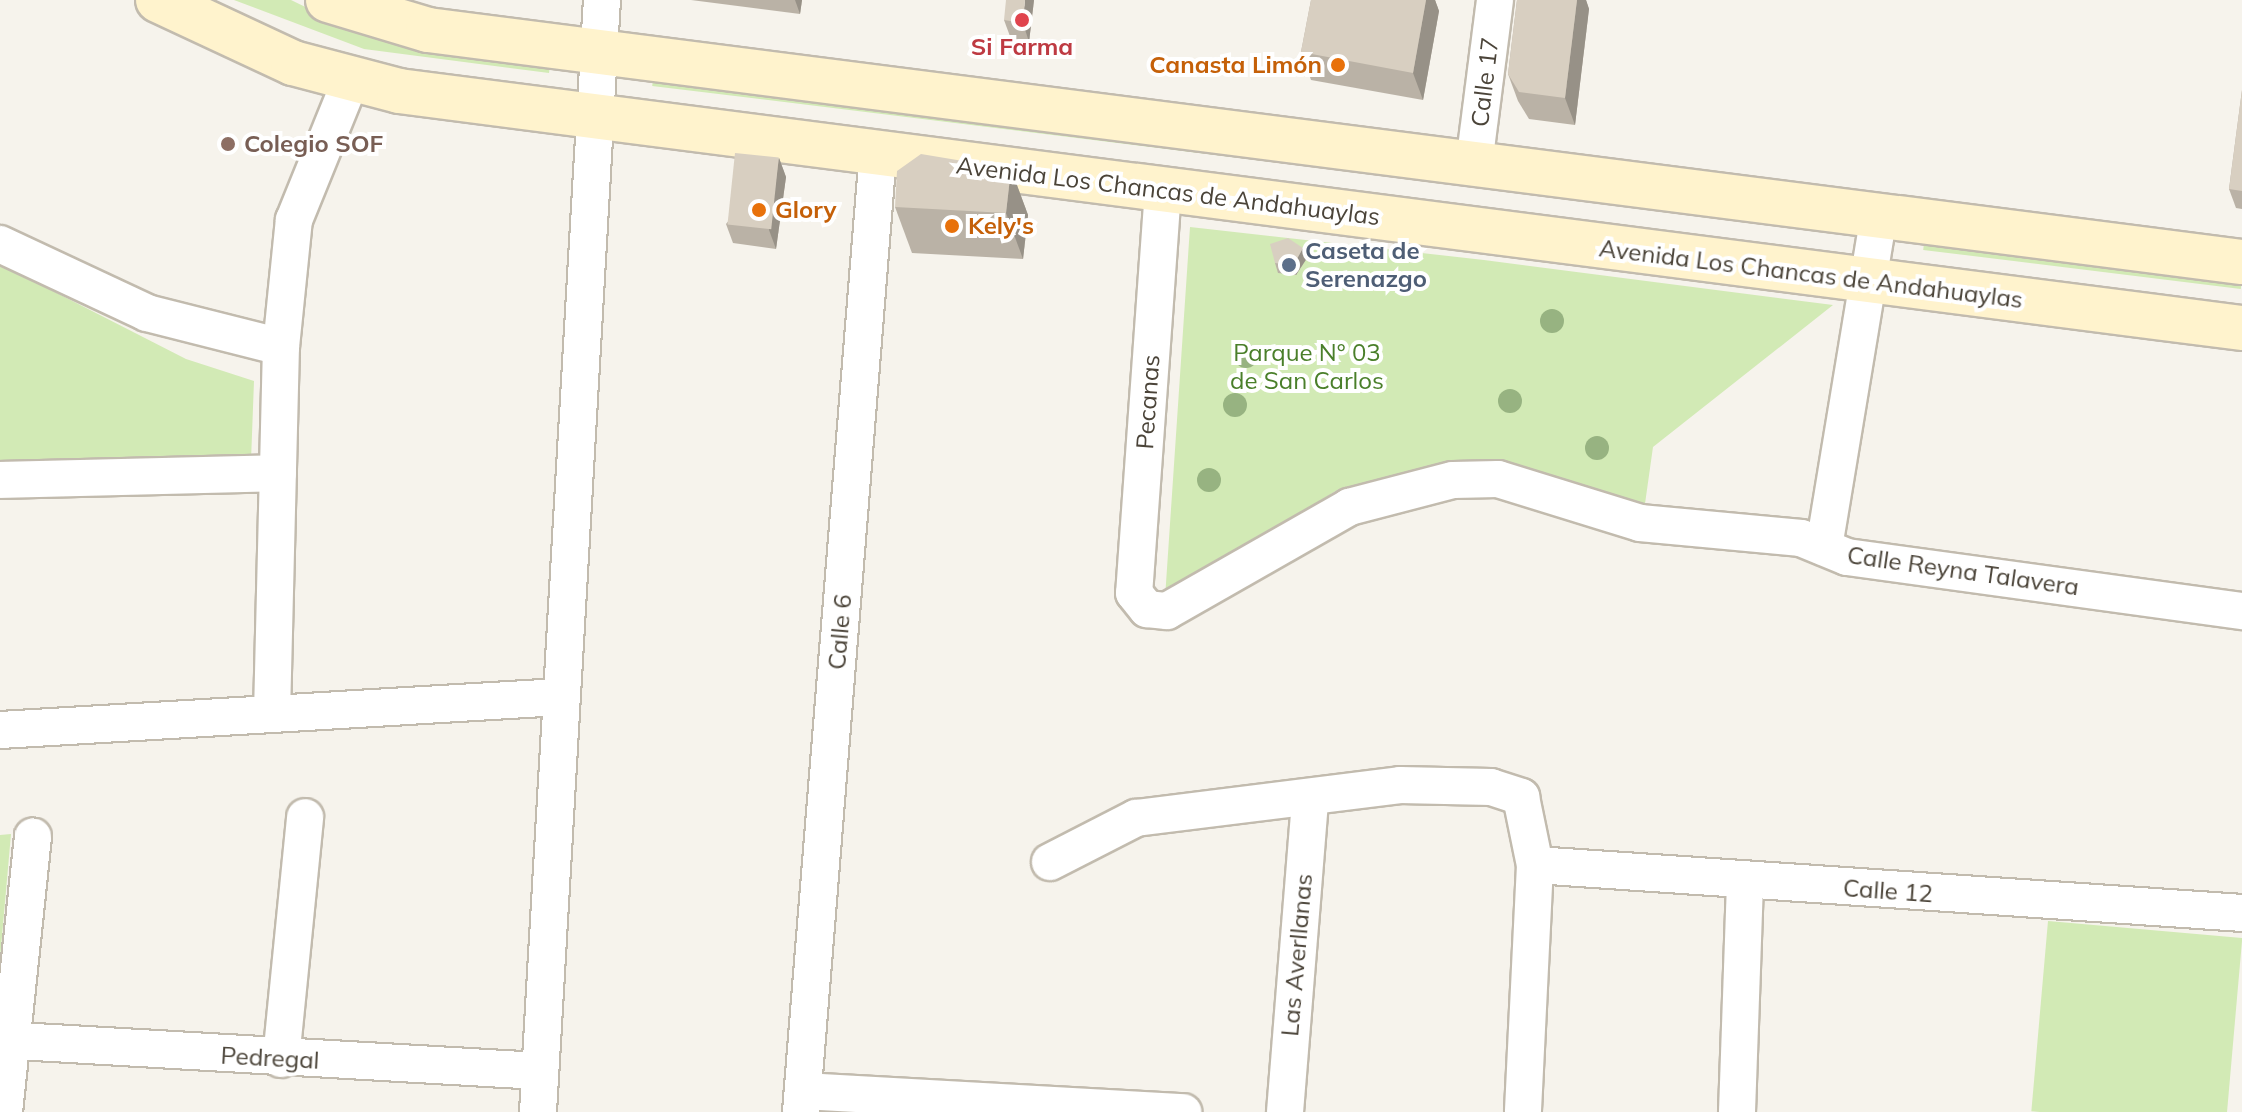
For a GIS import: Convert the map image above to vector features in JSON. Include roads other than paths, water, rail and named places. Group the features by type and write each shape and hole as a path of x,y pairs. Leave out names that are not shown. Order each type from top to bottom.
{"main road":[{"name":"Avenida Los Chancas de Andahuaylas","path":"158,0 248,45 350,82 591,116 2242,328"},
{"path":"328,0 428,30 2242,262"}],"street":[{"path":"538,1112 591,116 600,53 602,0"},
{"name":"Calle 17","path":"1474,164 1495,0"},
{"path":"272,714 281,347 294,220 350,82"},
{"name":"Calle 6","path":"802,1102 878,153"},
{"name":"Pecanas","path":"1147,609 1134,593 1163,190"},
{"path":"1824,547 1871,281 1879,215"},
{"path":"0,244 147,313 281,347"},
{"path":"0,480 278,473"},
{"name":"Calle Reyna Talavera","path":"1147,609 1167,611 1349,507 1453,480 1498,479 1640,523 1801,538 1847,557 2242,611"},
{"path":"0,730 560,697"},
{"path":"1050,862 1136,818 1310,799 1400,785 1491,787 1521,797 1535,865 1523,1112"},
{"name":"Las Averllanas","path":"1285,1112 1310,799"},
{"path":"281,1059 305,817"},
{"path":"4,1112 5,1040 33,837"},
{"name":"Calle 12","path":"1535,865 2242,913"},
{"path":"1737,1112 1745,881"},
{"name":"Pedregal","path":"5,1040 281,1059 540,1071"},
{"path":"802,1102 1183,1112"}],"place":[{"name":"Si Farma","path":"1022,20"},
{"name":"Canasta Limón","path":"1338,65"},
{"name":"Colegio SOF","path":"228,144"},
{"name":"Glory","path":"759,210"},
{"name":"Kely's","path":"952,226"},
{"name":"Caseta de Serenazgo","path":"1289,265"}],"park label":[{"name":"Parque N° 03 de San Carlos","path":"1307,367"}]}
